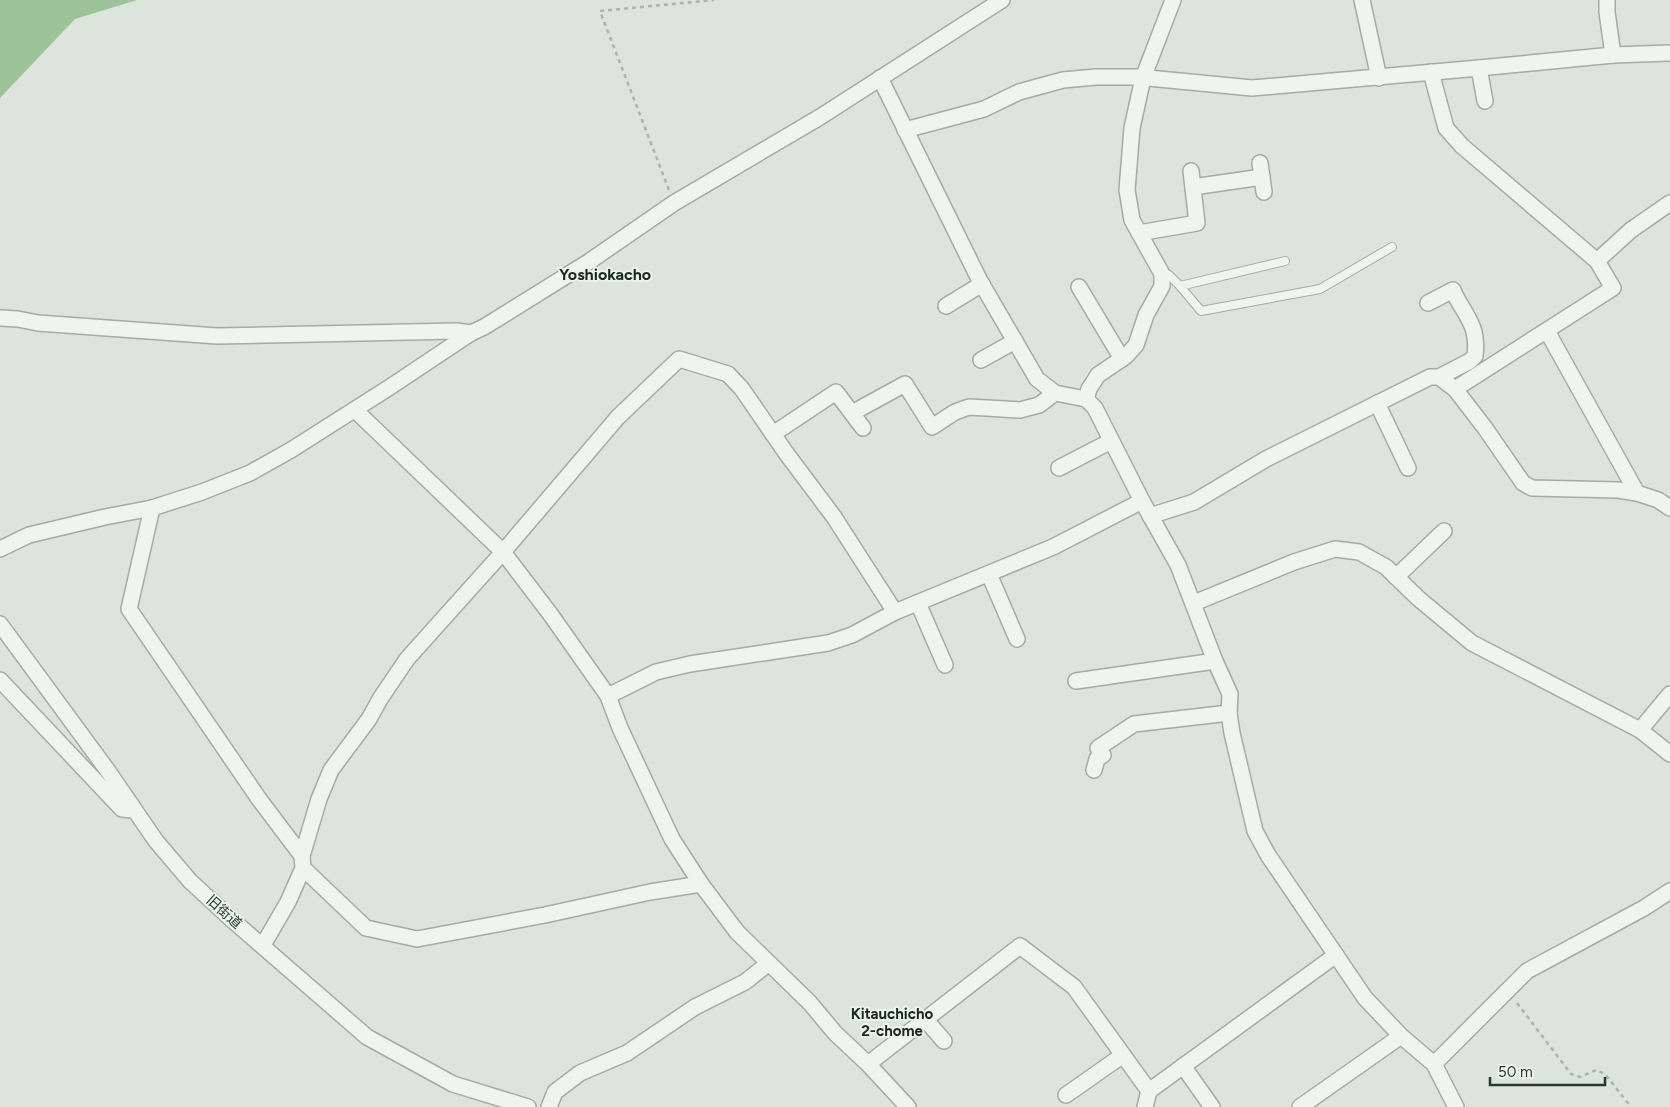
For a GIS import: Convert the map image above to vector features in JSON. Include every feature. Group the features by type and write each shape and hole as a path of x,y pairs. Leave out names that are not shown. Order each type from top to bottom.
{"street":[{"path":"0,549 29,535 152,508 202,492 250,473 355,410 471,333 484,327 590,261 674,203 820,117 1002,0"},
{"path":"1086,399 1089,389 1098,376 1122,359 1136,345 1146,316 1162,286 1162,274 1132,220 1127,190 1132,128 1143,78 1173,0"},
{"path":"1362,0 1379,78"},
{"path":"1608,0 1607,12 1613,55"},
{"path":"904,130 984,109 1019,92 1063,80 1096,77 1143,78 1252,88 1379,78 1613,55 1670,53"},
{"path":"1479,68 1485,101"},
{"path":"1431,72 1446,128 1462,146 1597,261 1613,288 1455,389"},
{"path":"880,78 904,130 982,284 1037,379 1054,394 1086,399 1095,408 1142,501 1178,565 1215,661 1230,694 1232,733 1255,831 1268,855 1365,998 1401,1036 1434,1064 1456,1107"},
{"path":"1192,187 1261,170 1264,192"},
{"path":"1139,232 1197,223 1191,171"},
{"path":"1597,261 1631,230 1670,203"},
{"path":"946,306 982,284"},
{"path":"1079,287 1122,359"},
{"path":"1150,516 1194,502 1266,459 1430,377 1438,377 1470,361 1475,356 1476,342 1474,330 1462,323 1458,301 1453,290 1428,303"},
{"path":"0,318 38,323 217,336 456,330 471,333"},
{"path":"1547,331 1637,492"},
{"path":"981,360 1015,341"},
{"path":"263,944 288,902 331,770 370,719 380,699 407,659 503,552 618,418 679,359 728,374 742,389 834,516 895,612"},
{"path":"1438,377 1455,389 1523,483 1532,488 1637,492 1658,500 1670,508"},
{"path":"852,413 905,384 932,427 955,412 970,407 1020,410 1039,404 1054,394"},
{"path":"773,434 836,392 863,428"},
{"path":"1377,403 1408,468"},
{"path":"355,410 503,552 551,615 608,696 620,728 672,839 701,884 737,932 810,1002 835,1033 868,1064 908,1107"},
{"path":"1059,468 1111,441"},
{"path":"608,696 656,672 690,664 828,643 852,635 895,612 1053,547 1142,501"},
{"path":"152,508 129,609 302,862 366,928 417,939 545,915 650,892 701,884"},
{"path":"1392,574 1440,527"},
{"path":"1194,603 1294,562 1335,549 1360,552 1392,574 1472,643 1640,730 1670,754"},
{"path":"989,574 1017,639"},
{"path":"918,603 946,665"},
{"name":"旧街道","path":"0,624 156,841 190,881 230,918 263,944 367,1037 453,1084 528,1107"},
{"path":"1076,681 1215,661"},
{"path":"0,680 122,809 134,810"},
{"path":"1640,730 1670,694"},
{"path":"1094,770 1097,759 1103,755 1098,748 1134,724 1230,713"},
{"path":"1434,1064 1527,971 1644,908 1670,891"},
{"path":"868,1064 1020,946 1074,987 1148,1091"},
{"path":"1145,1107 1148,1091 1336,955"},
{"path":"549,1107 555,1092 580,1073 627,1053 695,1007 745,982 769,963"},
{"path":"925,1019 944,1042"},
{"path":"1300,1107 1401,1036"},
{"path":"1066,1095 1123,1055"},
{"path":"1183,1066 1212,1107"}],"lane":[{"path":"1162,274 1169,275 1201,311 1320,289 1392,248"},
{"path":"1180,286 1285,261"}],"path":[{"path":"674,203 600,11 714,0"},
{"path":"1507,990 1571,1074 1580,1077 1596,1070 1605,1074 1631,1107"}],"shaded area":[{"path":"0,0 137,0 75,19 0,98"}],"district":[{"name":"Yoshiokacho","path":"605,274"},
{"name":"Kitauchicho 2-chome","path":"892,1022"}]}
